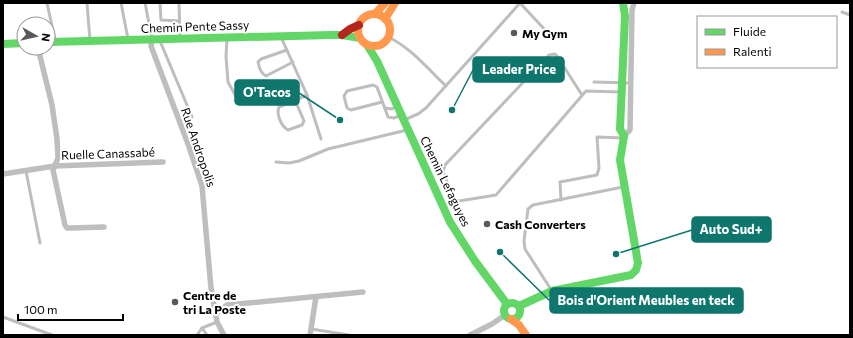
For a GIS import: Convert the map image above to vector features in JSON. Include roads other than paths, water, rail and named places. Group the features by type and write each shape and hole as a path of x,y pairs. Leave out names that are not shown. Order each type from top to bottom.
{"main road":[{"path":"380,45 367,45 360,38 358,32 359,25 365,17 375,14 385,3"},
{"path":"385,19 395,3"},
{"path":"508,317 516,317 519,310 552,291 631,275 635,272 638,263 620,160 623,137 620,129 625,16 623,3"},
{"path":"375,14 385,19 390,30 388,37 380,45 377,61"},
{"name":"Chemin Pente Sassy","path":"342,35 359,25"},
{"name":"Chemin Pente Sassy","path":"56,42 342,35 360,38"},
{"path":"3,44 16,43"},
{"name":"Chemin Lefaguyes","path":"367,45 377,61 398,105 450,222 475,261 507,304"},
{"path":"519,325 519,310 512,302 507,304 504,310 508,317 519,325 526,335"}],"street":[{"path":"623,137 630,130 632,10 634,3"},
{"name":"Rue Andropolis","path":"156,39 150,46 188,144 202,186 211,288 217,322 224,335"},
{"name":"Ruelle Canassabé","path":"40,56 52,105 58,158 53,170 65,225 67,228 104,227"},
{"name":"Ruelle Canassabé","path":"55,166 163,162"},
{"path":"3,174 55,166"},
{"path":"216,316 219,310 227,305 363,292"},
{"path":"310,332 316,297"},
{"path":"470,335 508,317"}],"lane":[{"path":"47,3 49,16"},
{"path":"87,3 90,41"},
{"path":"121,3 128,40"},
{"path":"145,3 156,39 192,117"},
{"path":"160,3 161,20 179,21"},
{"path":"178,3 180,38"},
{"path":"382,102 351,110 346,108 344,96 347,91 374,85 377,87 388,117 394,118 418,114 426,108 520,3 547,32"},
{"path":"842,12 850,15"},
{"path":"280,36 307,95 321,139"},
{"path":"227,37 226,56 228,82 240,102"},
{"path":"388,37 406,48 446,86"},
{"path":"287,50 262,59 258,62 259,67 266,76 293,62"},
{"path":"582,95 557,56 555,54 549,54 445,165 442,171 453,198 458,201 496,195 586,91 622,92"},
{"path":"594,82 631,83"},
{"path":"295,100 304,121 302,125 288,130 285,128 278,116 279,107 295,100 307,95"},
{"path":"385,108 392,109 398,105"},
{"path":"276,162 289,164 328,149 408,129"},
{"path":"561,200 560,182 596,175 598,168 597,137 623,137"},
{"path":"26,171 40,243"},
{"path":"552,291 525,249 524,241 528,209 533,206 624,187"},
{"path":"3,317 52,335"},
{"path":"197,335 202,328 217,322"},
{"path":"202,328 207,335"},
{"path":"310,332 349,335"}],"place":[{"name":"My Gym","path":"514,33"},
{"name":"Leader Price","path":"452,110"},
{"name":"O'Tacos","path":"340,120"},
{"name":"Cash Converters","path":"487,224"},
{"name":"Bois d'Orient Meubles en teck","path":"500,252"},
{"name":"Auto Sud+","path":"616,254"},
{"name":"Centre de tri La Poste","path":"175,302"}]}
